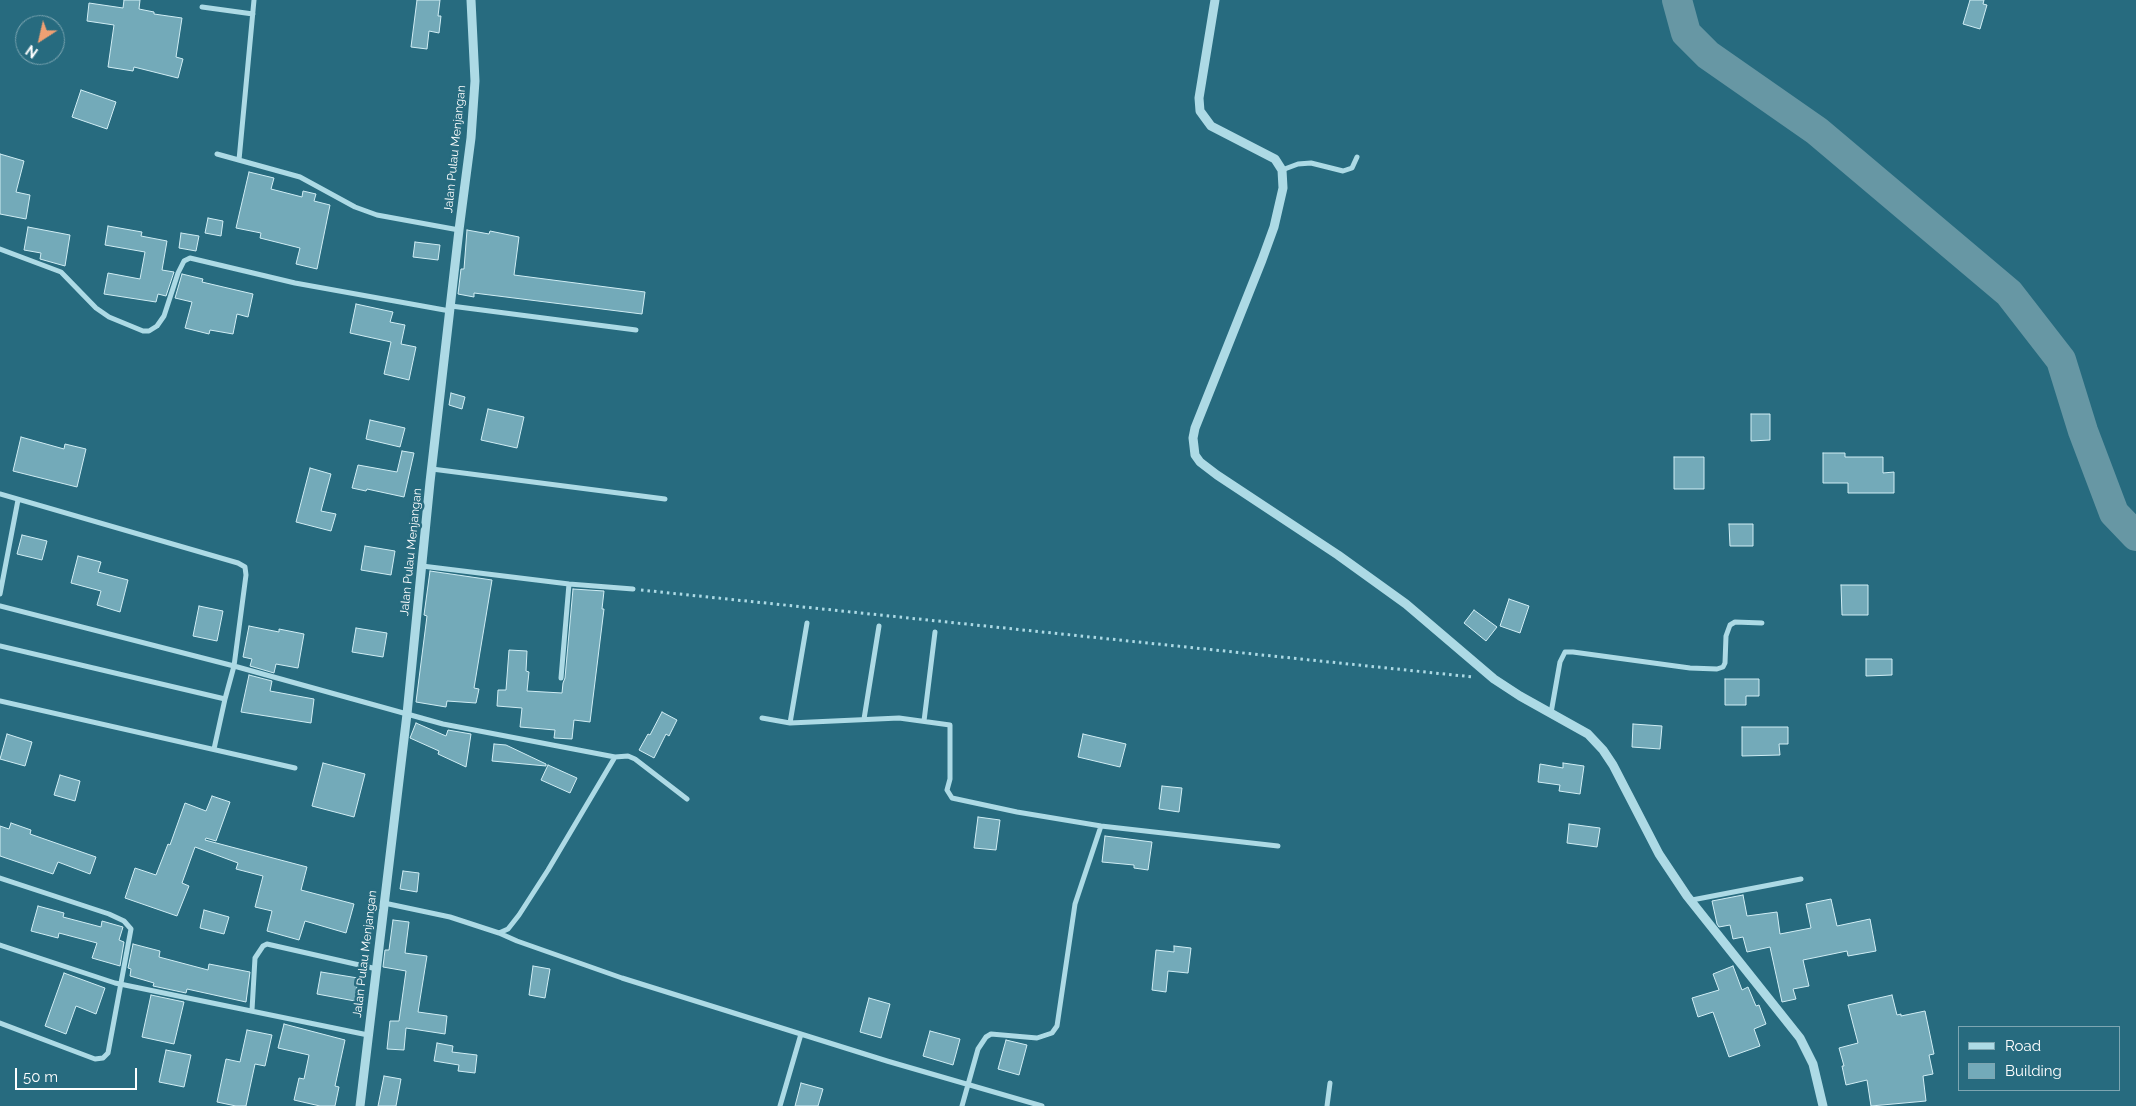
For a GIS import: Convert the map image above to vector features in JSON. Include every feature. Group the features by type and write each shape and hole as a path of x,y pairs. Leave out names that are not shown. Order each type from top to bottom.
{"street":[{"path":"239,160 254,0"},
{"name":"Jalan Pulau Menjangan","path":"360,1106 474,108 474,49 471,0"},
{"path":"1215,0 1199,98 1200,111 1211,126 1269,155 1282,170 1283,188 1274,227 1195,428 1192,438 1195,455 1200,462 1217,475 1338,555 1392,594 1494,679 1520,696 1588,734 1603,750 1659,854 1723,943 1776,1006 1800,1038 1813,1064 1823,1106"},
{"path":"202,7 253,14"},
{"path":"217,154 300,177 355,207 377,215 459,230"},
{"path":"1282,170 1298,164 1311,163 1343,171 1352,168 1357,157"},
{"path":"0,249 61,272 96,308 109,317 143,331 149,331 161,321 178,273 184,262 190,258 304,285 450,309 636,330"},
{"path":"432,469 665,499"},
{"path":"0,494 238,563 245,567 246,575 234,666 214,749"},
{"path":"0,594 18,500"},
{"path":"422,566 568,584 633,589"},
{"path":"561,678 568,584"},
{"path":"0,606 234,666 406,714 504,737 614,757 628,756 635,759 687,799"},
{"path":"790,723 807,622"},
{"path":"1552,713 1561,659 1565,652 1690,668 1717,668 1722,667 1725,663 1726,636 1730,625 1734,622 1762,623"},
{"path":"864,719 879,626"},
{"path":"924,721 935,632"},
{"path":"0,646 225,699"},
{"path":"0,701 295,768"},
{"path":"762,718 790,723 899,718 950,725 950,779 947,790 952,798 1017,812 1101,826 1278,846"},
{"path":"499,933 508,929 519,916 614,757"},
{"path":"962,1106 978,1049 986,1037 992,1034 1037,1038 1052,1033 1057,1026 1075,904 1101,826"},
{"path":"0,878 109,914 124,921 130,929 108,1053 103,1058 96,1059 87,1056 0,1023"},
{"path":"1692,900 1801,879"},
{"path":"384,904 450,917 622,978 1042,1106"},
{"path":"252,1010 255,958 262,946 267,944 377,969"},
{"path":"0,945 75,971 121,984 368,1035"},
{"path":"780,1106 801,1034"},
{"path":"1327,1106 1330,1082"}],"path":[{"path":"633,589 1494,679"}],"building":[{"path":"124,0 140,0 139,9 154,12 154,14 182,18 176,57 183,59 178,78 134,67 133,71 108,67 114,25 87,21 89,3 123,8"},
{"path":"417,0 440,0 438,16 441,16 439,33 429,31 427,49 411,47"},
{"path":"1970,0 1984,0 1983,4 1987,5 1980,29 1963,24"},
{"path":"81,90 116,102 107,129 72,117"},
{"path":"0,154 24,161 16,192 30,195 26,219 0,214"},
{"path":"249,172 274,178 271,189 302,197 303,191 316,194 314,201 330,205 317,269 296,264 300,248 260,238 261,233 236,228"},
{"path":"208,218 223,221 221,236 205,233"},
{"path":"108,226 142,232 141,236 167,241 162,270 174,272 166,296 158,294 156,302 104,294 108,273 140,279 145,252 105,245"},
{"path":"28,227 70,235 65,266 40,259 41,253 24,250"},
{"path":"467,230 489,234 490,231 519,237 514,275 645,292 642,314 474,293 474,297 458,294 461,269 464,269"},
{"path":"181,233 199,236 196,251 179,248"},
{"path":"415,242 440,245 438,260 413,257"},
{"path":"182,274 203,279 202,282 253,294 248,317 237,314 233,334 210,330 209,334 185,328 192,302 175,298"},
{"path":"356,304 393,312 390,322 405,325 401,344 416,347 409,380 384,374 391,342 350,333"},
{"path":"451,393 465,397 462,409 449,405"},
{"path":"488,409 524,417 517,448 481,440"},
{"path":"1751,414 1770,414 1770,440 1751,441"},
{"path":"370,420 405,428 400,447 366,439"},
{"path":"21,437 64,449 65,444 86,449 77,487 13,471"},
{"path":"402,451 414,453 404,497 367,489 366,491 352,488 358,465 397,472"},
{"path":"1823,453 1845,453 1845,457 1883,457 1883,473 1894,472 1894,493 1848,493 1848,483 1823,483"},
{"path":"1674,457 1704,457 1704,489 1674,489"},
{"path":"310,468 331,474 321,511 336,514 331,531 296,522"},
{"path":"1729,524 1753,524 1753,546 1730,546"},
{"path":"22,535 47,541 42,560 17,554"},
{"path":"365,546 395,551 391,575 361,570"},
{"path":"78,556 101,562 98,572 128,580 120,612 97,605 101,591 71,583"},
{"path":"430,571 492,580 474,688 479,689 476,703 447,701 446,707 416,702 427,616 424,615"},
{"path":"1841,585 1868,585 1868,615 1842,615"},
{"path":"573,589 604,591 602,609 604,609 590,722 574,720 572,739 554,738 555,730 520,727 522,708 497,706 498,690 506,690 509,650 527,651 526,671 529,672 527,691 562,693"},
{"path":"1509,599 1529,606 1520,633 1500,626"},
{"path":"199,606 223,611 217,641 193,636"},
{"path":"1474,610 1497,627 1486,641 1464,623"},
{"path":"249,626 279,632 279,629 304,634 298,668 276,664 274,673 250,666 252,659 243,657"},
{"path":"356,628 387,633 383,657 352,652"},
{"path":"1866,659 1892,659 1892,675 1866,676"},
{"path":"249,675 272,681 270,691 314,699 311,723 241,712"},
{"path":"1725,679 1759,679 1759,696 1746,696 1746,705 1725,705"},
{"path":"662,712 677,720 669,736 666,734 654,758 639,750 648,734 650,735"},
{"path":"416,723 446,736 448,730 471,734 466,767 438,754 439,751 410,738"},
{"path":"1633,724 1662,726 1660,749 1632,747"},
{"path":"1742,727 1788,727 1788,744 1779,744 1780,755 1742,756"},
{"path":"7,734 32,742 25,766 0,759"},
{"path":"1083,734 1126,744 1120,767 1078,757"},
{"path":"494,744 506,745 546,764 546,766 492,761"},
{"path":"323,763 365,774 354,817 312,806"},
{"path":"1563,763 1584,766 1580,794 1559,791 1560,785 1538,782 1540,764 1563,768"},
{"path":"548,765 577,778 570,793 541,780"},
{"path":"60,775 80,781 75,801 54,795"},
{"path":"1162,786 1182,788 1179,812 1159,809"},
{"path":"212,796 230,802 216,841 206,838 205,840 307,867 301,890 354,904 346,933 305,921 299,940 267,931 272,911 255,907 263,876 236,869 238,863 195,847 182,883 189,886 177,916 125,898 135,868 156,875 168,844 170,845 185,803 206,811"},
{"path":"978,817 1000,820 996,850 974,848"},
{"path":"11,823 31,830 30,834 96,857 90,874 58,862 53,874 0,856 0,826 9,829"},
{"path":"1569,824 1600,828 1597,847 1567,843"},
{"path":"1105,836 1152,842 1148,870 1134,868 1134,865 1102,862"},
{"path":"403,871 419,873 417,892 400,889"},
{"path":"1743,895 1747,916 1777,912 1780,934 1811,928 1806,904 1831,899 1837,926 1870,919 1876,951 1848,956 1847,951 1803,960 1809,986 1793,989 1796,999 1782,1002 1770,947 1747,952 1743,937 1733,939 1730,925 1719,927 1717,924 1712,901"},
{"path":"38,906 64,913 63,917 101,927 102,921 123,927 119,940 124,942 120,966 92,958 97,943 59,933 58,938 31,931"},
{"path":"204,910 229,917 224,934 200,928"},
{"path":"393,920 409,922 405,953 427,956 418,1012 447,1016 445,1034 406,1028 404,1050 387,1049 390,1021 399,1021 406,971 383,967 385,950 389,950"},
{"path":"133,944 160,951 159,957 208,970 209,964 250,972 246,1002 187,989 186,993 153,986 154,983 130,976 131,969 128,968"},
{"path":"1174,946 1191,948 1188,973 1168,971 1166,992 1152,990 1156,950 1174,952"},
{"path":"533,966 550,969 545,998 529,995"},
{"path":"1733,966 1742,990 1748,987 1756,1006 1759,1005 1766,1024 1754,1029 1760,1046 1729,1057 1713,1012 1698,1017 1692,998 1719,990 1713,974"},
{"path":"321,972 358,978 355,1001 317,994"},
{"path":"64,973 105,988 96,1014 76,1006 66,1034 45,1026"},
{"path":"151,995 184,1002 174,1044 142,1037"},
{"path":"1892,995 1897,1015 1901,1014 1901,1016 1925,1011 1934,1054 1929,1055 1933,1074 1923,1076 1926,1101 1871,1106 1867,1080 1846,1085 1842,1066 1844,1066 1839,1048 1858,1043 1848,1005"},
{"path":"869,998 890,1004 881,1038 860,1032"},
{"path":"284,1024 345,1040 335,1086 339,1087 335,1106 320,1106 294,1100 299,1078 304,1079 309,1055 278,1048"},
{"path":"247,1030 272,1035 265,1066 255,1064 246,1106 217,1102 226,1059 240,1062"},
{"path":"930,1031 960,1039 953,1065 923,1056"},
{"path":"1006,1040 1027,1045 1019,1075 998,1069"},
{"path":"437,1043 453,1046 452,1052 477,1055 475,1073 458,1071 459,1065 434,1061"},
{"path":"166,1050 191,1055 184,1087 159,1082"},
{"path":"384,1076 401,1079 396,1106 378,1106"},
{"path":"801,1083 823,1089 818,1106 795,1106"}],"waterway":[{"path":"1677,0 1686,33 1708,55 1817,131 2009,293 2061,360 2083,431 2114,513 2136,536"}]}
